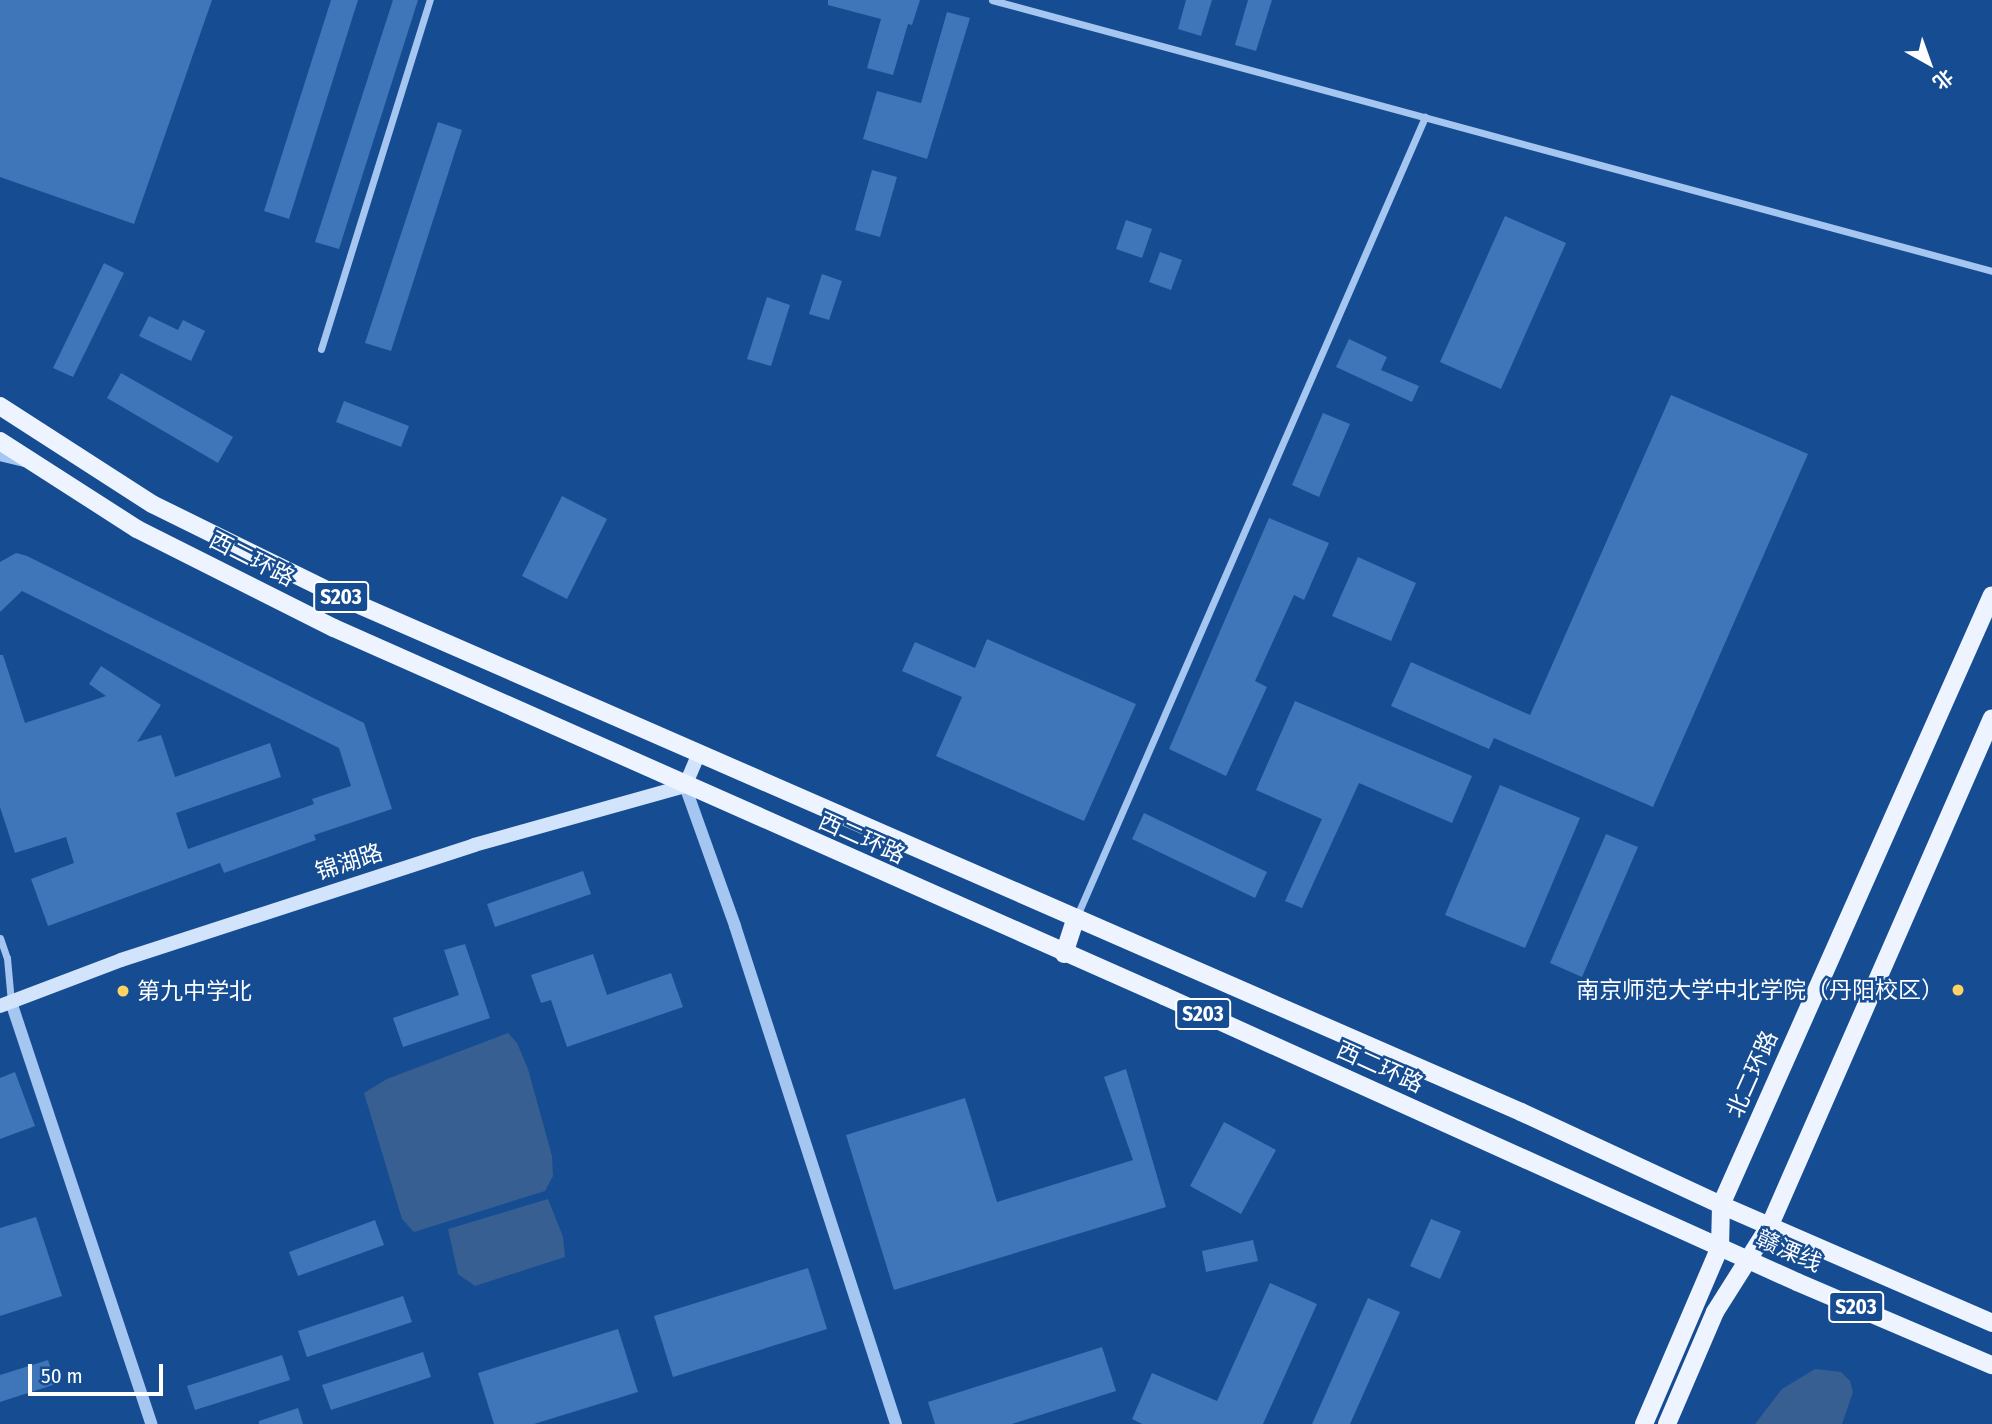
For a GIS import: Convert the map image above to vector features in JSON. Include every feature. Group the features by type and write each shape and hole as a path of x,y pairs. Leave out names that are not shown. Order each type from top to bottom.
{"main road":[{"name":"西二环路","path":"0,407 152,504 318,586 698,755 1521,1112 1721,1205"},
{"path":"35,463 52,439"},
{"name":"西二环路","path":"0,441 137,529 334,628 1720,1247"},
{"name":"北二环路","path":"1644,1424 1720,1247 1721,1205 1992,595"},
{"path":"1667,1424 1715,1312 1770,1225 1992,718"},
{"path":"685,786 698,755"},
{"name":"锦湖路","path":"6,1004 121,960 461,849 685,786"},
{"path":"1064,954 1076,918"},
{"name":"赣溧线","path":"1721,1205 1992,1323"},
{"name":"赣溧线","path":"1720,1247 1992,1365"}],"street":[{"path":"321,349 430,0"},
{"path":"992,0 1992,271"},
{"path":"1076,918 1425,117"},
{"path":"0,455 35,463"},
{"path":"685,786 739,939 896,1424"},
{"path":"0,938 6,958 6,1004 151,1424"}],"water":[{"path":"508,1033 517,1043 528,1069 552,1156 553,1176 545,1191 414,1232 402,1219 364,1093 387,1079"},
{"path":"548,1199 563,1237 565,1257 475,1286 458,1274 448,1229"},
{"path":"1815,1369 1841,1372 1850,1381 1853,1392 1842,1424 1755,1424 1782,1389"}],"building":[{"path":"0,0 212,0 134,224 0,177"},
{"path":"331,0 358,0 289,219 264,211"},
{"path":"393,0 418,0 339,249 315,242"},
{"path":"828,0 920,0 912,25 908,24 893,75 867,68 881,19 828,5"},
{"path":"1186,0 1212,0 1201,36 1178,29"},
{"path":"1248,0 1272,0 1256,51 1235,45"},
{"path":"947,12 970,18 927,159 863,139 877,91 921,103"},
{"path":"438,122 462,130 391,351 365,343"},
{"path":"872,170 897,177 880,237 855,230"},
{"path":"1505,216 1566,243 1501,389 1440,362"},
{"path":"1126,220 1152,229 1142,258 1116,249"},
{"path":"1160,252 1182,260 1171,290 1149,282"},
{"path":"104,263 124,273 73,377 53,368"},
{"path":"822,274 842,281 829,320 809,314"},
{"path":"767,297 790,305 771,366 747,359"},
{"path":"149,316 178,330 183,320 205,331 191,361 139,336"},
{"path":"1349,339 1387,357 1381,370 1419,386 1412,402 1336,367"},
{"path":"121,373 233,437 218,463 107,398"},
{"path":"1671,395 1808,454 1653,807 1494,738 1489,749 1391,706 1411,662 1530,715"},
{"path":"344,401 409,426 401,447 336,422"},
{"path":"1323,413 1350,424 1319,497 1292,485"},
{"path":"562,496 607,519 567,599 522,576"},
{"path":"1269,518 1329,543 1304,600 1294,595 1255,681 1267,687 1226,776 1169,749"},
{"path":"16,553 27,556 364,723 392,809 314,835 316,840 224,873 220,863 48,926 31,879 74,863 66,837 15,853 0,807 0,655 3,655 25,723 106,696 89,684 101,666 161,705 137,742 161,735 175,777 270,743 281,777 176,813 188,849 314,804 312,799 351,786 339,748 22,591 0,612 0,562"},
{"path":"1358,557 1416,583 1391,641 1332,616"},
{"path":"987,639 1136,704 1084,821 936,756 962,697 902,671 915,642 975,668"},
{"path":"1295,701 1472,776 1452,823 1359,783 1302,908 1285,901 1322,819 1256,790"},
{"path":"1500,785 1580,818 1525,948 1445,915"},
{"path":"1144,813 1267,872 1255,898 1132,839"},
{"path":"1606,834 1638,847 1582,977 1550,963"},
{"path":"583,871 591,894 495,927 487,904"},
{"path":"465,944 490,1018 403,1047 393,1018 459,995 444,950"},
{"path":"593,954 607,995 671,973 683,1007 567,1047 551,1000 541,1003 531,975"},
{"path":"1126,1069 1166,1207 894,1290 846,1135 965,1098 997,1202 1133,1160 1104,1077"},
{"path":"15,1072 35,1126 0,1139 0,1078"},
{"path":"1224,1122 1276,1150 1241,1214 1190,1186"},
{"path":"36,1217 62,1296 0,1316 0,1228"},
{"path":"1431,1219 1461,1231 1440,1279 1410,1266"},
{"path":"375,1220 384,1245 298,1276 289,1252"},
{"path":"1253,1240 1258,1261 1206,1272 1202,1251"},
{"path":"808,1268 827,1329 673,1377 654,1316"},
{"path":"1270,1283 1317,1304 1263,1424 1142,1424 1132,1419 1152,1373 1217,1401"},
{"path":"403,1296 412,1322 307,1357 298,1331"},
{"path":"1368,1298 1400,1312 1350,1424 1312,1424"},
{"path":"618,1329 638,1392 534,1424 494,1424 478,1373"},
{"path":"1102,1347 1116,1391 1012,1424 935,1424 928,1402"},
{"path":"423,1352 431,1377 331,1410 322,1385"},
{"path":"282,1355 290,1380 195,1410 187,1386"},
{"path":"48,1360 56,1384 0,1402 0,1375"},
{"path":"298,1408 303,1424 259,1424 259,1421"}],"place":[{"name":"南京师范大学中北学院（丹阳校区）","path":"1958,990"},
{"name":"第九中学北","path":"123,991"}]}
